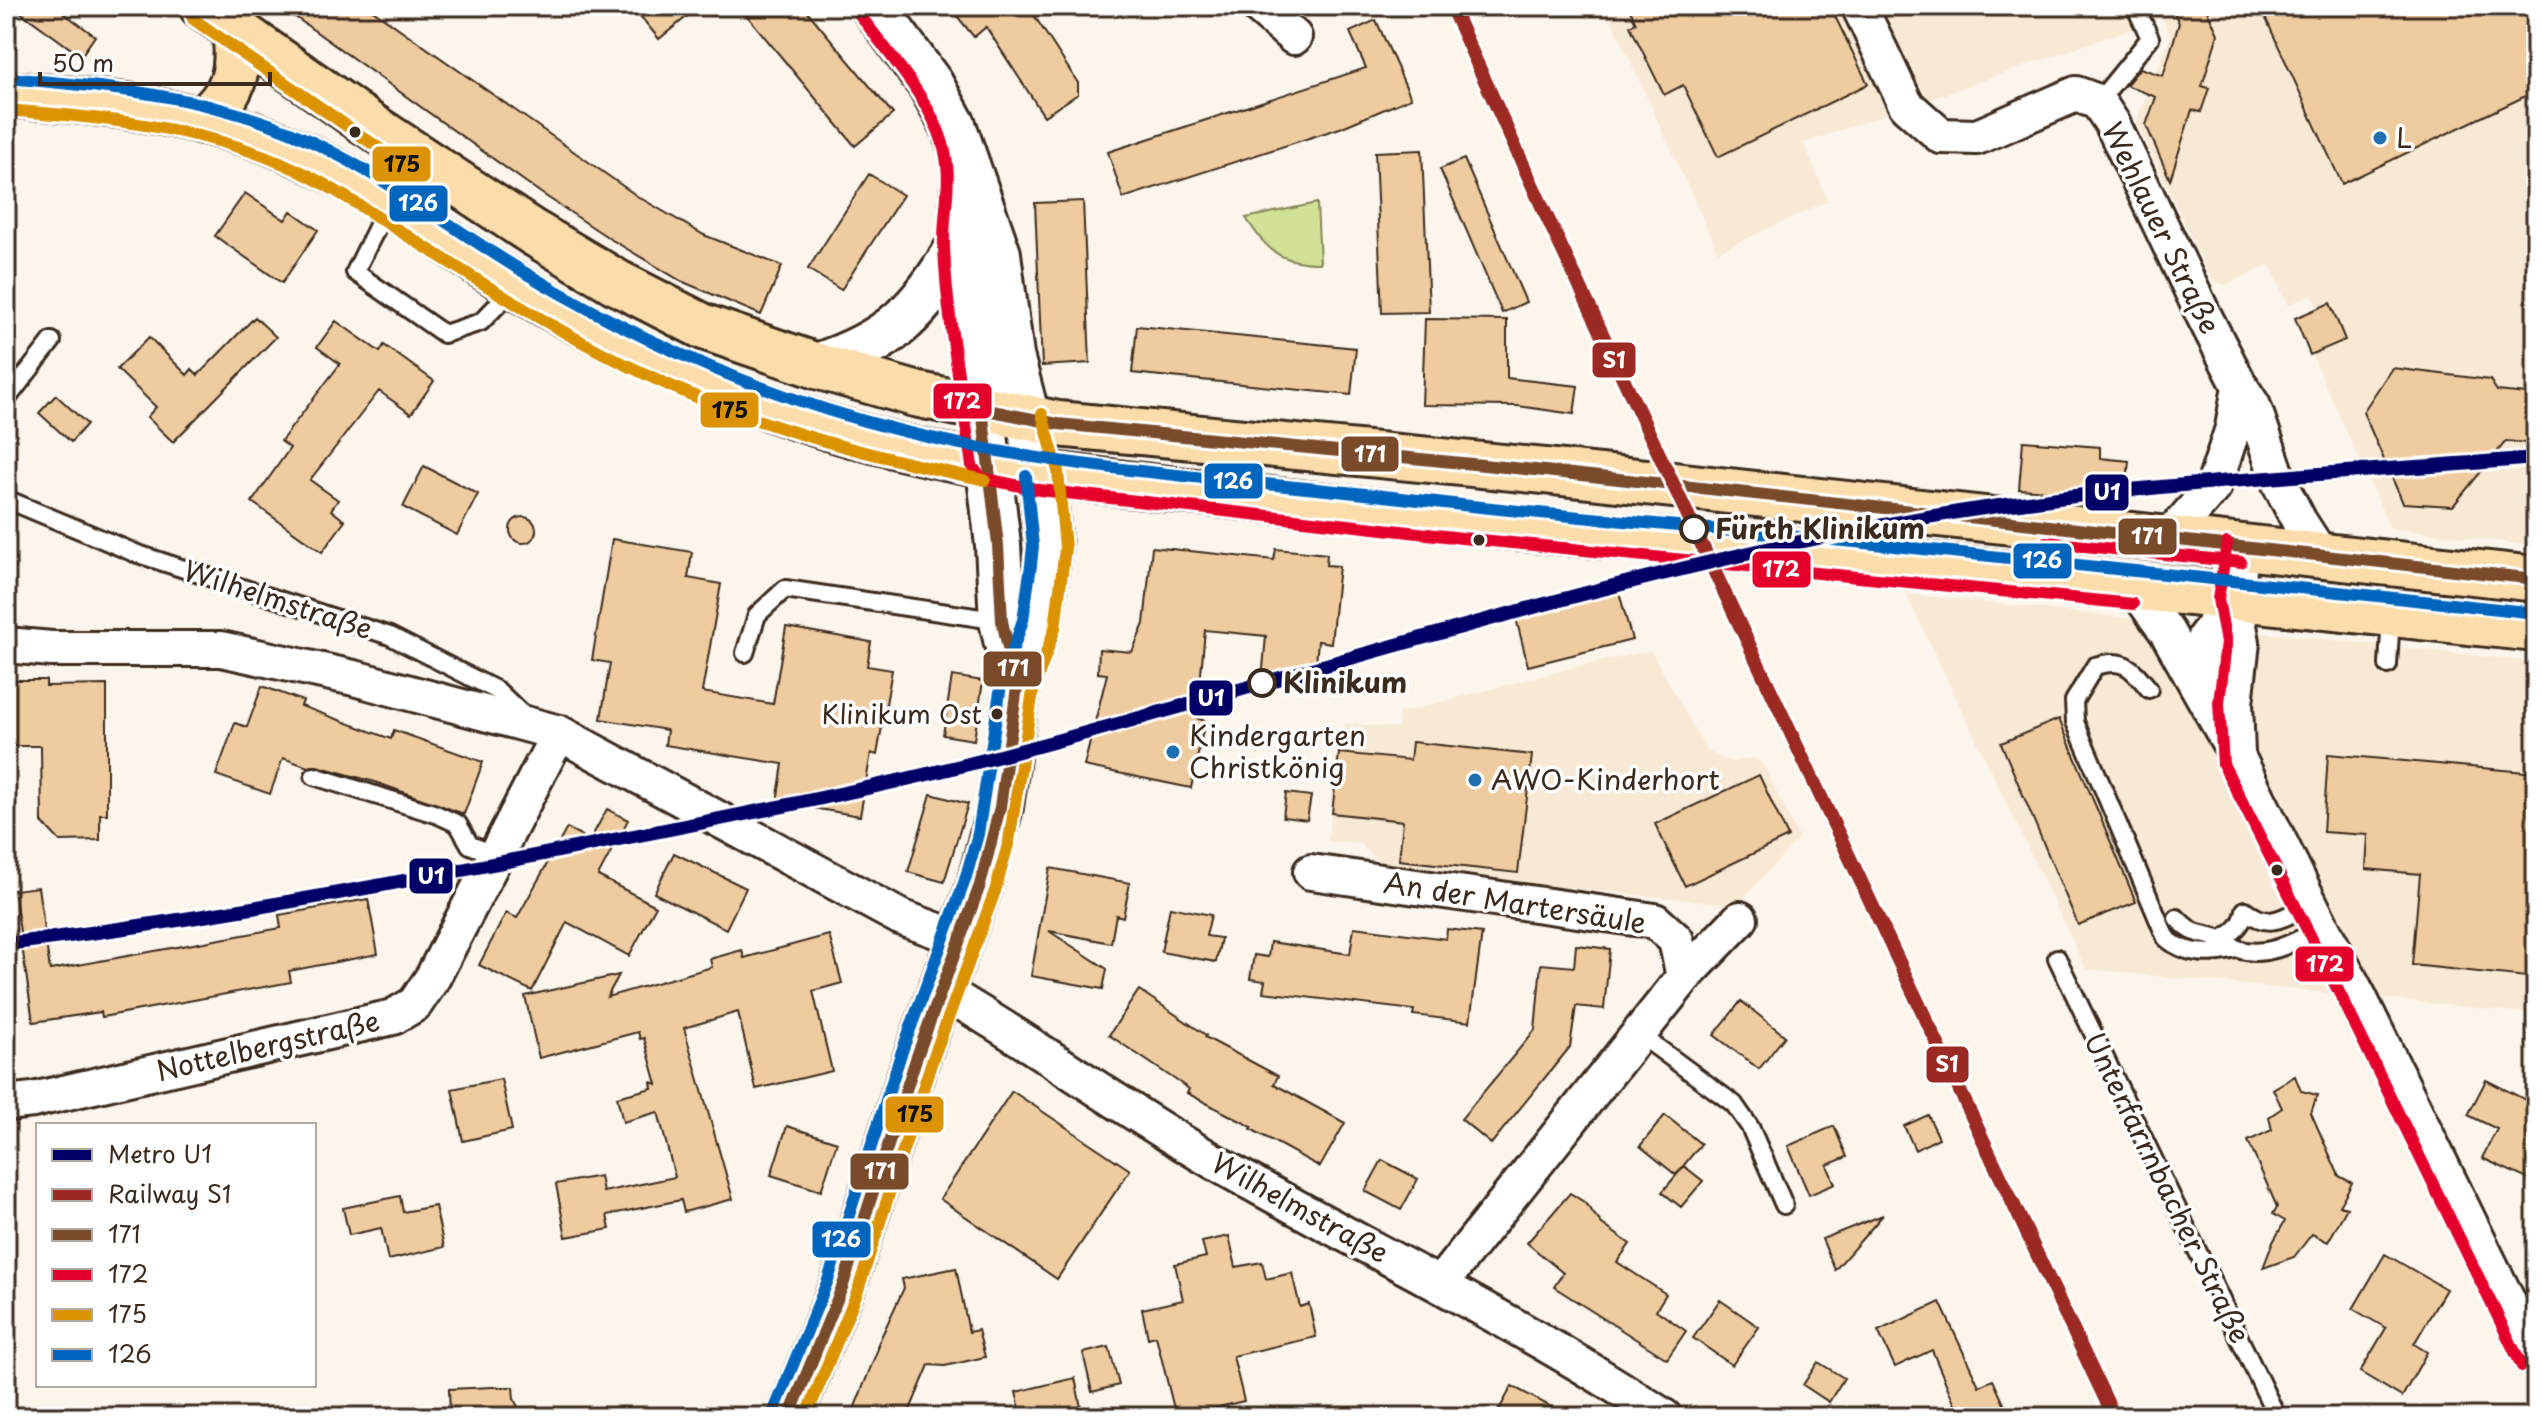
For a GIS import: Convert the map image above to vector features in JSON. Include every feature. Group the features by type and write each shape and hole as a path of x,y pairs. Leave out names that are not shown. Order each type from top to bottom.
{"main road":[{"path":"202,121 220,107 230,91 238,52 219,17"},
{"path":"219,17 364,121 532,232 616,282 704,327 817,366 915,394 1027,418 1133,432 1830,502 2536,579"},
{"path":"6,94 89,100 202,121 289,149 388,205 516,286 602,335 682,374 834,429 903,447 1042,474 1663,542 1854,558 2536,629"}],"street":[{"path":"789,1417 843,1285 994,837 1017,687 1039,624 1049,546 1042,474 1011,356 998,254 953,125 931,85 873,6"},
{"path":"1258,6 1294,37"},
{"name":"Wehlauer Straße","path":"1859,6 1906,105 1941,136 1977,137 2076,94 2098,102 2112,123 2240,386 2253,406 2280,484 2321,555"},
{"path":"965,165 960,245 970,344 982,409 998,545 1002,621 1017,687"},
{"path":"817,366 867,347 896,329 938,281 960,245"},
{"path":"2168,539 2214,486 2233,428 2240,386"},
{"path":"2238,758 2235,703 2242,642 2234,599 2243,546"},
{"path":"2135,588 2167,632 2238,758 2316,916 2523,1299 2536,1359"},
{"path":"2205,702 2205,637 2234,599"},
{"name":"Wilhelmstraße","path":"6,645 52,649 221,649 354,678 547,730 900,917 960,939"},
{"name":"Nottelbergstraße","path":"6,1103 33,1100 393,1017 415,1004 433,977 496,855 547,730"},
{"name":"An der Martersäule","path":"1311,872 1655,921 1676,940 1684,977"},
{"path":"1440,1284 1684,977 1740,919"},
{"name":"Wilhelmstraße","path":"941,990 1225,1168 1440,1284 1664,1417"}],"lane":[{"path":"2098,102 2150,38 2135,6"},
{"path":"388,205 355,272 444,334 481,322 516,286"},
{"path":"6,400 52,341"},
{"name":"Wilhelmstraße","path":"6,499 135,553 390,636 498,691 547,730"},
{"path":"745,653 757,615 785,589 1002,621"},
{"path":"2388,665 2392,614"},
{"path":"2149,689 2128,666 2118,662 2095,666 2074,701 2075,722 2166,938 2178,949 2214,954 2236,949 2270,951 2316,916"},
{"path":"2084,683 2086,710"},
{"path":"314,776 436,814 458,824 470,845 496,855"},
{"path":"2221,939 2237,930 2245,910 2257,920 2268,922 2316,916"},
{"path":"2177,918 2199,935 2221,939 2236,949"},
{"name":"Unterfarrnbacher Straße","path":"2057,958 2277,1417"},
{"path":"1639,1034 1734,1104 1750,1127 1784,1205"}],"shaded area":[{"path":"1605,6 2536,6 2536,546 2390,528 2295,318 2318,308 2312,294 2288,305 2270,265 2225,285 2212,281 2136,121 2171,36 2162,18 1804,143 1828,201 1718,252"},
{"path":"1906,594 2536,662 2536,1014 2086,969"},
{"name":"AWO-Kinderhort","path":"1651,651 1707,751 1731,762 1752,758 1762,762 1799,838 1737,905 1388,870 1359,843 1328,841 1337,751 1345,723 1398,728 1399,713 1583,665"}],"green space":[{"path":"1317,203 1320,263 1295,261 1276,253 1246,218"}],"building":[{"path":"12,6 54,6 95,36 81,56"},
{"path":"280,6 367,6 637,196 704,235 782,266 761,315 681,281 612,240 541,193"},
{"path":"632,6 700,6 659,39"},
{"path":"739,6 803,6 893,114 855,146"},
{"path":"949,6 1028,6 1078,83 1078,94 1044,116 986,27 974,37"},
{"path":"1628,6 1830,6 1868,84 1718,157 1683,85 1664,95 1630,26 1636,23"},
{"path":"2171,6 2205,6 2218,34 2202,86 2209,88 2201,112 2192,110 2170,180 2146,125 2156,97 2126,85 2140,68 2163,76 2179,23"},
{"name":"L","path":"2260,6 2536,6 2536,91 2342,184"},
{"path":"1376,20 1411,98 1340,128 1123,198 1108,152 1366,68 1350,32"},
{"path":"1422,150 1429,312 1382,313 1375,152"},
{"path":"1464,159 1526,302 1502,313 1440,169"},
{"path":"869,174 903,195 841,290 808,269"},
{"path":"245,193 285,220 291,211 318,230 282,283 215,236"},
{"path":"1083,201 1090,363 1042,366 1035,203"},
{"path":"2330,303 2345,340 2310,355 2295,318"},
{"path":"255,317 276,337 173,442 147,417 156,407 117,369 149,337 187,375 192,369 198,375"},
{"path":"1425,319 1507,320 1507,378 1578,386 1574,414 1518,406 1422,405"},
{"path":"336,321 380,352 384,345 434,381 411,414 379,391 310,480 338,500 331,510 345,521 322,552 252,502 290,448 281,441 340,364 317,347"},
{"path":"1137,326 1356,348 1351,395 1132,373"},
{"path":"2392,368 2490,380 2497,391 2527,394 2536,419 2536,444 2506,441 2453,506 2403,503 2363,412"},
{"path":"56,395 87,424 71,442 39,413"},
{"path":"2023,441 2100,447 2100,458 2129,461 2126,496 2019,489"},
{"path":"424,466 478,494 457,535 403,507"},
{"path":"523,517 532,521 536,530 532,539 523,543 514,539 510,530 514,521"},
{"path":"612,539 692,552 688,578 721,584 702,692 773,704 786,627 871,642 867,666 892,670 877,755 871,753 860,816 777,802 783,764 665,745 667,730 601,719 610,663 592,660"},
{"path":"1152,547 1274,560 1276,549 1327,554 1326,565 1339,566 1331,643 1318,641 1314,684 1262,679 1266,636 1205,630 1197,718 1205,721 1191,788 1084,766 1107,674 1098,673 1099,649 1132,652 1144,624"},
{"path":"1619,592 1632,640 1528,666 1516,618"},
{"path":"952,676 983,681 974,740 943,735"},
{"path":"6,680 46,680 46,686 107,685 107,814 100,814 100,840 60,841 42,822 41,746 12,746 12,741 6,741"},
{"path":"262,686 303,701 301,706 391,739 394,730 483,762 464,814 375,782 283,758 270,794 216,775 235,723 247,727"},
{"path":"2059,719 2136,902 2078,925 2001,743"},
{"path":"1412,742 1532,755 1518,873 1399,860 1403,821 1332,813 1339,753 1410,760"},
{"path":"2328,754 2536,773 2536,978 2412,965 2420,874 2366,869 2368,835 2323,832"},
{"path":"1759,775 1788,837 1685,886 1655,824"},
{"path":"1286,793 1311,796 1307,820 1283,817"},
{"path":"931,794 968,804 944,882 908,872"},
{"path":"607,809 628,820 598,876 656,906 629,956 567,922 532,991 479,965 506,913 517,918 567,828 590,840"},
{"path":"674,853 746,888 726,929 654,893"},
{"path":"1050,868 1130,883 1123,917 1116,915 1111,943 1049,931 1107,969 1103,989 1031,976"},
{"path":"38,887 50,970 281,928 279,915 368,899 378,954 289,971 291,982 102,1017 101,1012 33,1022 14,890"},
{"path":"1170,907 1211,915 1206,936 1221,938 1216,962 1161,952"},
{"path":"1354,927 1446,939 1447,929 1482,933 1470,1022 1413,1015 1414,1010 1263,992 1265,981 1250,979 1254,955 1268,957 1270,942 1350,954"},
{"path":"829,935 842,983 813,991 832,1071 756,1089 738,1012 684,1028 733,1199 684,1212 681,1200 607,1215 610,1229 566,1237 556,1184 600,1176 603,1192 675,1177 658,1112 623,1122 617,1097 652,1088 651,1082 657,1084 644,1038 640,1039 638,1032 539,1058 525,996 619,975 607,997 712,967 710,959 742,950 744,958"},
{"path":"1576,945 1610,949 1604,1009 1576,1006 1570,1047 1491,1144 1461,1119 1535,1030 1541,964 1574,967"},
{"path":"1139,990 1205,1037 1278,1076 1274,1084 1345,1123 1320,1167 1187,1093 1189,1089 1109,1035"},
{"path":"1741,1001 1785,1036 1759,1069 1714,1035"},
{"path":"2295,1076 2301,1091 2317,1095 2311,1113 2339,1176 2352,1183 2339,1206 2347,1208 2328,1242 2312,1234 2294,1257 2263,1268 2285,1221 2273,1214 2277,1207 2248,1141 2272,1130 2269,1117 2282,1108 2273,1089"},
{"path":"501,1079 512,1130 463,1141 452,1089"},
{"path":"2486,1080 2536,1105 2536,1183 2482,1158 2497,1129 2468,1115"},
{"path":"1012,1091 1130,1170 1057,1279 940,1199"},
{"path":"1665,1115 1701,1144 1676,1175 1640,1146"},
{"path":"1928,1115 1939,1138 1915,1150 1904,1126"},
{"path":"787,1126 837,1142 821,1191 771,1175"},
{"path":"1834,1126 1847,1157 1827,1165 1835,1184 1809,1195 1788,1146"},
{"path":"1382,1160 1418,1179 1401,1210 1365,1191"},
{"path":"1684,1166 1703,1181 1681,1207 1662,1192"},
{"path":"1570,1193 1584,1202 1602,1224 1630,1244 1617,1262 1666,1294 1656,1310 1686,1331 1667,1359 1554,1287 1563,1273 1527,1243"},
{"path":"400,1196 403,1212 435,1206 444,1247 388,1260 381,1228 349,1235 343,1208"},
{"path":"1883,1215 1835,1270 1822,1239"},
{"path":"1229,1236 1236,1267 1262,1262 1266,1279 1292,1273 1300,1307 1309,1304 1316,1337 1233,1356 1244,1401 1176,1417 1156,1336 1148,1338 1142,1309 1183,1300 1175,1264 1206,1257 1202,1242"},
{"path":"2385,1254 2446,1289 2414,1344 2427,1352 2402,1397 2360,1372 2386,1328 2353,1309"},
{"path":"956,1268 969,1332 978,1330 985,1357 945,1366 929,1365 907,1417 851,1417 877,1346 904,1288 902,1279"},
{"path":"1720,1300 1759,1327 1732,1365 1693,1338"},
{"path":"1940,1302 1979,1386 1993,1380 2010,1417 1960,1417 1932,1350 1895,1367 1878,1331"},
{"path":"1109,1347 1119,1385 1092,1392 1083,1353"},
{"path":"1818,1362 1844,1378 1829,1402 1803,1385"},
{"path":"1075,1378 1083,1417 1022,1417 1016,1392"},
{"path":"1512,1386 1570,1417 1495,1417"},
{"path":"513,1387 514,1399 523,1417 450,1417 449,1389"}],"metro line":[{"name":"U1","path":"6,944 154,924 374,886 849,792 1000,756 1657,575 1878,526 2041,500 2123,491 2536,458"}],"rail line":[{"name":"S1","path":"1451,6 1546,215 2114,1417"}],"transit line":[{"name":"172","path":"860,15 923,101 944,148 948,176 944,231 948,302 972,466 981,478 1040,490 1471,539 2133,604"},
{"name":"175","path":"193,19 413,172"},
{"name":"126","path":"7,78 151,94 221,109 290,132 382,180 527,274 662,346 804,402 853,418 964,445 1154,473 2536,613"},
{"name":"175","path":"6,110 147,125 251,151 318,181 553,326 680,390 808,436 985,480"},
{"name":"171","path":"982,409 1058,424 1545,471 2536,579"},
{"name":"171","path":"789,1417 843,1285 916,1059 980,885 1000,807 1017,687 1002,621 998,545 982,409"},
{"name":"175","path":"806,1417 858,1290 931,1064 995,891 1009,841 1033,691 1055,628 1065,548 1058,471 1042,414"},
{"name":"126","path":"774,1411 828,1280 901,1054 965,880 978,834 1001,685 1023,620 1031,565 1033,546 1026,476"},
{"name":"172","path":"2046,542 2241,562"},
{"name":"172","path":"2227,543 2218,599 2226,643 2219,703 2223,764 2344,1002 2522,1366"}],"place":[{"name":"L","path":"2380,138"},
{"name":"Fürth Klinikum","path":"1694,529"},
{"name":"Klinikum","path":"1262,683"},
{"name":"Klinikum Ost","path":"997,714"},
{"name":"Kindergarten Christkönig","path":"1173,752"},
{"name":"AWO-Kinderhort","path":"1475,780"}]}
